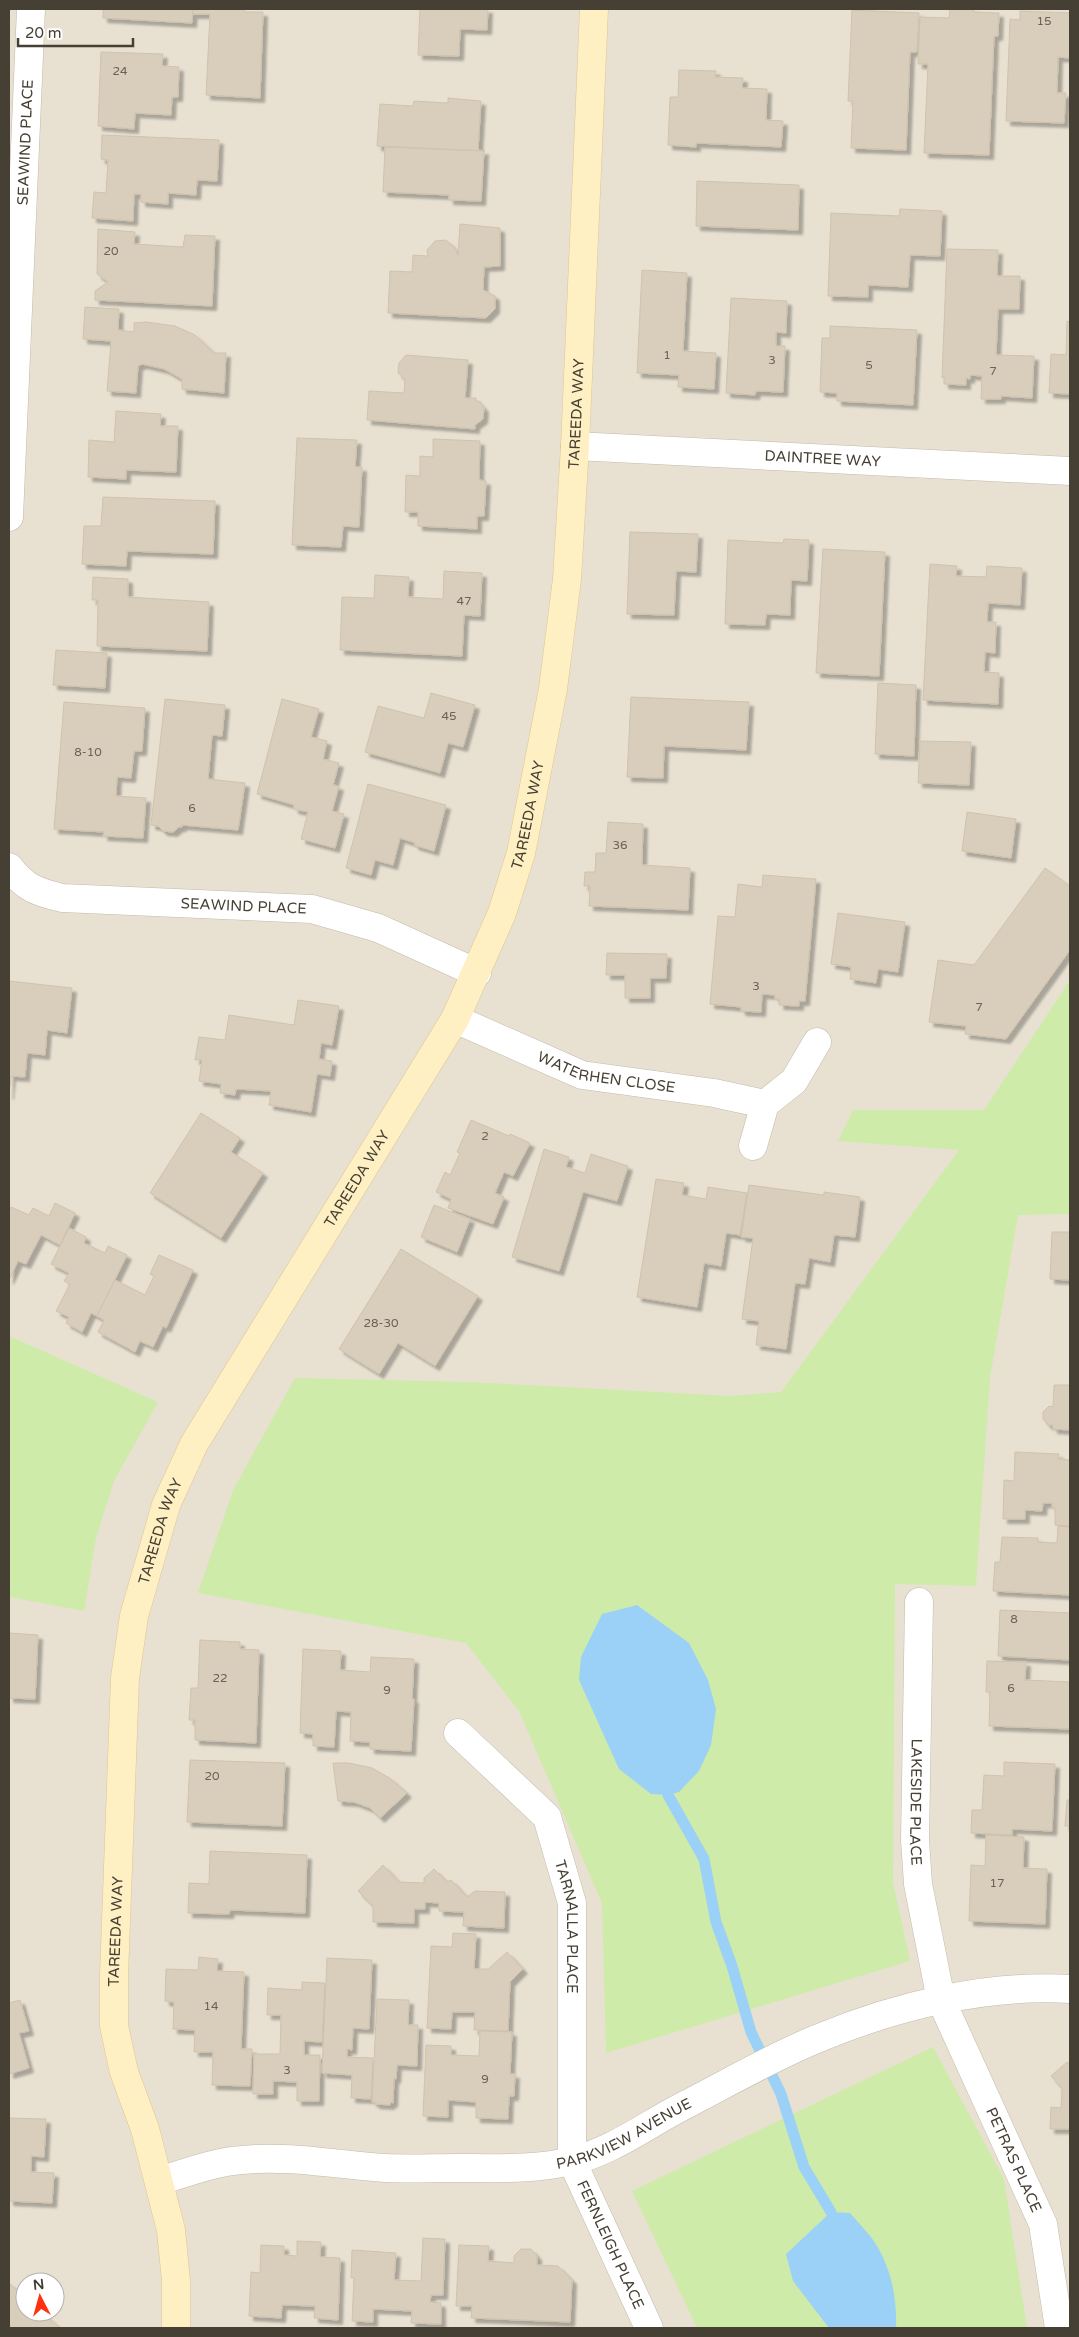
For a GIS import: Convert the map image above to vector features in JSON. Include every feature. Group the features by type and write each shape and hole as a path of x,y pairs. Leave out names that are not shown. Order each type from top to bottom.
{"street":[{"name":"SEAWIND PLACE","path":"9,517 31,9"},
{"name":"TAREEDA WAY","path":"176,2328 176,2281 171,2230 145,2129 124,2072 114,2026 114,1975 125,1678 134,1616 166,1505 194,1444 455,1020 477,974 505,904 521,853 534,796 553,690 566,579 575,446 594,9"},
{"name":"DAINTREE WAY","path":"575,446 1070,472"},
{"name":"SEAWIND PLACE","path":"9,867 21,882 39,892 62,898 312,909 378,928 477,974"},
{"name":"WATERHEN CLOSE","path":"455,1020 582,1076 714,1093 766,1104"},
{"path":"753,1146 766,1104 794,1081 817,1042"},
{"name":"LAKESIDE PLACE","path":"919,1602 915,1840 918,1884 941,2000"},
{"name":"TARNALLA PLACE","path":"458,1733 547,1817 572,1903 572,2161"},
{"name":"PARKVIEW AVENUE","path":"159,2181 201,2168 242,2160 302,2159 384,2168 534,2167 572,2161 609,2147 658,2119 818,2038 886,2014 941,2000 1003,1991 1070,1989"},
{"name":"PETRAS PLACE","path":"941,2000 1043,2224 1059,2328"},
{"name":"FERNLEIGH PLACE","path":"572,2161 649,2328"}],"shaded area":[{"path":"9,9 1070,9 1070,2328 9,2328"}],"green space":[{"path":"1070,980 1070,1214 1018,1215 990,1378 976,1586 895,1584 893,1882 910,1961 606,2053 602,1903 519,1711 466,1643 198,1593 233,1490 295,1378 471,1382 731,1396 781,1392 959,1150 838,1141 853,1110 984,1110"},
{"path":"9,1336 158,1402 114,1481 96,1538 84,1611 9,1597"},
{"path":"933,2047 1004,2179 1027,2328 697,2328 632,2191"}],"water":[{"path":"637,1605 689,1643 708,1680 716,1709 711,1745 699,1771 679,1792 668,1795 651,1794 619,1769 579,1680 581,1657 602,1614"},
{"path":"831,2212 850,2213 877,2246 893,2286 896,2328 829,2328 793,2281 786,2254"}],"building":[{"path":"103,9 193,9 192,23 103,18"},
{"path":"193,9 244,9 244,12 263,12 260,98 206,95 210,14 193,14"},
{"path":"420,9 488,9 487,30 460,29 459,56 418,55"},
{"path":"950,9 974,9 974,12 999,13 998,36 994,36 989,155 924,153 928,64 918,64 920,17 949,18"},
{"path":"852,10 919,13 917,52 910,52 906,150 851,148 853,101 848,101"},
{"path":"1020,11 1070,13 1070,58 1058,57 1057,93 1066,93 1064,123 1006,121 1010,19 1020,20"},
{"path":"101,52 163,54 162,66 179,67 178,97 172,97 171,115 135,113 134,129 98,126"},
{"path":"679,70 716,71 715,77 743,78 742,88 767,89 766,120 783,121 781,147 696,143 696,147 668,145 670,97 678,97"},
{"path":"448,98 481,101 478,150 485,151 377,146 380,104 413,106 414,101 448,103"},
{"path":"102,135 219,140 217,181 197,180 196,195 168,193 168,204 141,202 141,194 134,194 133,221 92,218 94,192 106,193 108,160 101,159"},
{"path":"385,147 484,151 481,201 449,200 449,195 383,192"},
{"path":"697,181 799,185 798,230 696,226"},
{"path":"900,209 942,211 940,256 910,255 908,287 868,285 868,297 828,296 831,213 899,216"},
{"path":"460,224 500,228 500,266 484,267 483,290 495,296 495,309 486,318 388,313 390,271 412,272 413,255 428,256 427,250 435,241 446,240 455,248 458,255"},
{"path":"98,229 135,232 134,244 183,247 185,235 215,236 212,306 95,300 95,291 108,282 97,274"},
{"path":"947,249 998,250 997,276 1020,276 1019,309 998,309 996,355 1034,356 1032,398 1001,396 1001,399 981,399 982,376 970,375 970,379 966,378 966,385 944,384 944,377 942,378"},
{"path":"642,270 687,273 683,351 716,353 714,389 678,387 679,375 637,373"},
{"path":"731,298 787,301 786,333 776,332 776,346 785,346 783,392 756,391 755,395 726,393"},
{"path":"85,307 119,309 118,330 134,332 134,323 146,322 175,326 195,335 214,353 226,353 224,393 182,389 182,379 164,369 142,364 138,366 136,393 107,391 111,341 83,339"},
{"path":"1067,321 1070,322 1070,394 1049,393 1051,354 1066,355"},
{"path":"830,326 917,330 913,405 837,401 837,393 820,392 822,338 830,338"},
{"path":"406,355 468,360 465,398 476,398 476,401 484,408 483,419 475,425 475,429 367,420 369,391 404,393 405,380 398,373 399,363"},
{"path":"116,411 161,414 160,426 178,426 176,472 126,470 126,479 88,477 89,440 114,442"},
{"path":"297,438 357,440 355,467 362,467 359,527 343,526 341,547 292,545"},
{"path":"433,439 480,441 479,480 486,481 484,516 477,516 477,529 418,526 418,512 405,512 406,475 420,476 420,456 433,457"},
{"path":"103,497 215,501 213,554 127,551 126,566 82,564 84,526 101,526"},
{"path":"630,532 698,534 696,572 676,571 674,615 627,614"},
{"path":"784,539 809,540 807,581 791,580 790,615 766,614 765,625 725,624 728,540 783,543"},
{"path":"823,549 885,552 879,676 816,673"},
{"path":"930,564 957,566 956,576 986,577 987,566 1022,568 1020,605 988,603 987,622 996,622 995,653 985,652 984,672 999,673 998,704 923,700"},
{"path":"444,571 482,573 480,616 464,615 462,656 340,650 342,597 374,598 375,575 409,577 408,597 443,599"},
{"path":"93,577 128,579 128,597 209,602 207,651 97,646 98,600 92,600"},
{"path":"56,650 107,653 105,688 53,685"},
{"path":"878,683 916,685 914,756 875,754"},
{"path":"431,693 475,705 463,747 448,743 440,773 365,752 378,706 424,718"},
{"path":"631,697 749,702 746,750 664,746 663,778 627,777"},
{"path":"165,699 225,705 222,736 212,735 208,779 245,783 238,830 182,825 182,827 173,832 163,831 158,826 151,825"},
{"path":"282,699 319,709 311,737 327,741 323,759 339,763 333,785 339,786 332,811 344,814 335,848 301,839 308,812 294,809 294,805 257,794"},
{"path":"64,702 145,708 142,751 134,751 131,778 117,777 116,796 146,798 143,838 103,836 104,832 54,829"},
{"path":"920,741 971,742 969,785 918,783"},
{"path":"368,784 446,805 434,851 414,845 415,843 400,838 393,865 375,860 371,875 346,868"},
{"path":"967,812 1016,819 1011,858 962,851"},
{"path":"608,822 643,824 642,865 690,868 688,910 589,906 590,886 584,886 585,872 595,872 596,853 606,853"},
{"path":"1045,868 1070,886 1070,950 1006,1039 965,1034 966,1026 929,1022 938,960 974,965"},
{"path":"763,875 816,879 805,1001 799,1001 799,1006 779,1005 780,999 775,999 775,995 762,994 761,1012 741,1011 741,1007 710,1004 718,916 735,917 738,884 762,887"},
{"path":"838,913 905,922 898,972 878,969 876,983 850,979 851,967 831,964"},
{"path":"607,953 667,954 666,978 650,978 650,998 625,998 625,975 606,975"},
{"path":"9,981 72,988 67,1033 47,1030 45,1055 27,1053 25,1077 11,1076 9,1095"},
{"path":"298,1000 339,1006 332,1045 321,1043 319,1059 332,1061 330,1076 317,1074 311,1112 269,1105 271,1091 236,1089 235,1095 220,1093 221,1084 199,1081 202,1060 195,1060 199,1037 225,1040 229,1015 294,1025"},
{"path":"201,1113 240,1138 231,1152 263,1173 221,1238 150,1193"},
{"path":"471,1120 530,1143 513,1176 504,1172 495,1193 504,1197 493,1224 448,1208 451,1199 436,1192 445,1172 450,1175 460,1153 457,1152"},
{"path":"544,1149 569,1157 566,1167 585,1173 591,1154 628,1166 617,1201 583,1192 559,1271 512,1257"},
{"path":"656,1179 684,1183 682,1195 706,1199 708,1187 747,1193 740,1235 726,1233 721,1266 704,1263 697,1307 637,1297"},
{"path":"749,1185 824,1195 824,1192 860,1197 855,1237 834,1235 830,1262 809,1258 805,1284 795,1283 786,1349 756,1345 759,1321 742,1319 753,1238 741,1237"},
{"path":"55,1203 75,1213 60,1245 41,1235 26,1264 18,1261 9,1280 9,1212 11,1207 29,1215 33,1208 49,1216"},
{"path":"434,1205 470,1219 457,1252 421,1237"},
{"path":"69,1228 86,1237 84,1243 105,1253 108,1246 127,1255 97,1316 91,1313 82,1332 66,1323 69,1317 56,1311 70,1284 64,1281 69,1273 51,1264"},
{"path":"1052,1232 1070,1232 1070,1280 1050,1279"},
{"path":"401,1249 478,1296 435,1366 398,1343 379,1374 339,1349"},
{"path":"159,1255 193,1270 166,1328 163,1326 153,1347 140,1341 135,1352 98,1332 104,1320 97,1316 115,1280 145,1295 154,1276 150,1274"},
{"path":"1054,1385 1070,1385 1070,1430 1053,1429 1053,1425 1048,1425 1043,1419 1043,1412 1049,1406 1053,1407"},
{"path":"1015,1452 1059,1454 1058,1459 1070,1460 1070,1526 1055,1525 1055,1508 1052,1507 1052,1503 1043,1503 1042,1511 1025,1510 1025,1519 1003,1519 1004,1480 1014,1481"},
{"path":"1058,1526 1070,1527 1070,1595 993,1591 995,1562 1000,1562 1002,1537 1038,1538 1038,1542 1057,1543"},
{"path":"1000,1610 1070,1613 1070,1660 998,1656"},
{"path":"9,1633 38,1635 35,1699 9,1698"},
{"path":"200,1640 240,1642 240,1649 259,1650 256,1743 195,1740 195,1720 189,1720 191,1688 198,1688"},
{"path":"303,1649 341,1651 340,1670 370,1672 371,1657 414,1659 411,1751 370,1749 370,1742 350,1741 351,1712 336,1711 334,1747 313,1746 313,1734 300,1733"},
{"path":"987,1661 1026,1662 1025,1680 1070,1682 1070,1729 989,1726 990,1692 986,1692"},
{"path":"190,1760 285,1763 282,1826 187,1822"},
{"path":"1004,1762 1055,1764 1052,1831 1012,1829 1012,1835 971,1833 972,1810 982,1810 984,1775 1004,1776"},
{"path":"333,1763 349,1763 372,1768 391,1779 407,1793 380,1818 370,1808 354,1802 338,1801"},
{"path":"1067,1800 1070,1800 1070,1826 1065,1826"},
{"path":"986,1835 1024,1837 1023,1868 1047,1869 1045,1924 969,1921 971,1865 985,1866"},
{"path":"210,1851 307,1855 305,1913 230,1910 229,1914 188,1913 189,1883 209,1884"},
{"path":"383,1865 399,1882 424,1883 424,1878 434,1869 447,1882 451,1880 467,1897 475,1891 505,1892 504,1928 463,1926 464,1912 439,1911 439,1903 425,1902 425,1909 414,1909 414,1923 373,1922 373,1906 358,1891"},
{"path":"453,1933 476,1934 474,1969 488,1969 507,1952 523,1969 510,1982 508,2031 474,2030 475,2012 452,2012 451,2029 427,2028 431,1946 452,1947"},
{"path":"199,1957 218,1959 217,1971 244,1972 241,2049 252,2049 250,2086 212,2085 213,2052 194,2052 195,2030 173,2029 174,2002 165,2001 166,1969 198,1970"},
{"path":"327,1958 372,1960 369,2029 353,2028 352,2050 347,2049 347,2057 373,2058 371,2099 351,2098 352,2075 322,2073"},
{"path":"302,1982 325,1983 322,2042 304,2041 304,2055 320,2055 319,2101 297,2101 297,2082 273,2081 273,2094 253,2094 254,2054 280,2054 281,2015 267,2015 268,1988 302,1990"},
{"path":"377,1999 409,2000 408,2025 418,2025 417,2066 397,2065 396,2079 394,2078 393,2103 391,2102 390,2105 372,2102"},
{"path":"20,2000 29,2031 19,2033 29,2068 9,2074 9,2003"},
{"path":"480,2031 512,2032 510,2074 515,2074 514,2096 509,2096 508,2119 476,2118 476,2102 448,2100 448,2117 423,2116 426,2045 451,2046 451,2055 479,2056"},
{"path":"1067,2062 1070,2064 1070,2129 1050,2129 1051,2107 1061,2108 1062,2088 1051,2076"},
{"path":"9,2118 46,2119 44,2157 31,2156 31,2172 54,2173 52,2203 9,2201"},
{"path":"423,2238 445,2239 443,2295 431,2295 430,2302 441,2303 441,2324 411,2323 412,2311 373,2309 373,2322 352,2321 354,2278 351,2278 352,2250 396,2253 394,2280 421,2281"},
{"path":"297,2241 321,2242 320,2257 340,2258 338,2320 314,2318 315,2306 282,2305 281,2318 249,2316 251,2272 260,2273 261,2245 284,2246 284,2255 297,2256"},
{"path":"459,2245 489,2246 488,2261 514,2263 514,2256 521,2249 531,2249 537,2256 537,2265 558,2266 572,2280 570,2322 471,2318 472,2306 456,2306"},
{"path":"9,2283 15,2288 15,2322 53,2322 60,2328 9,2328"}],"waterway":[{"path":"668,1795 704,1859 716,1922 732,1966 751,2032 781,2094 804,2167 831,2212"}]}
